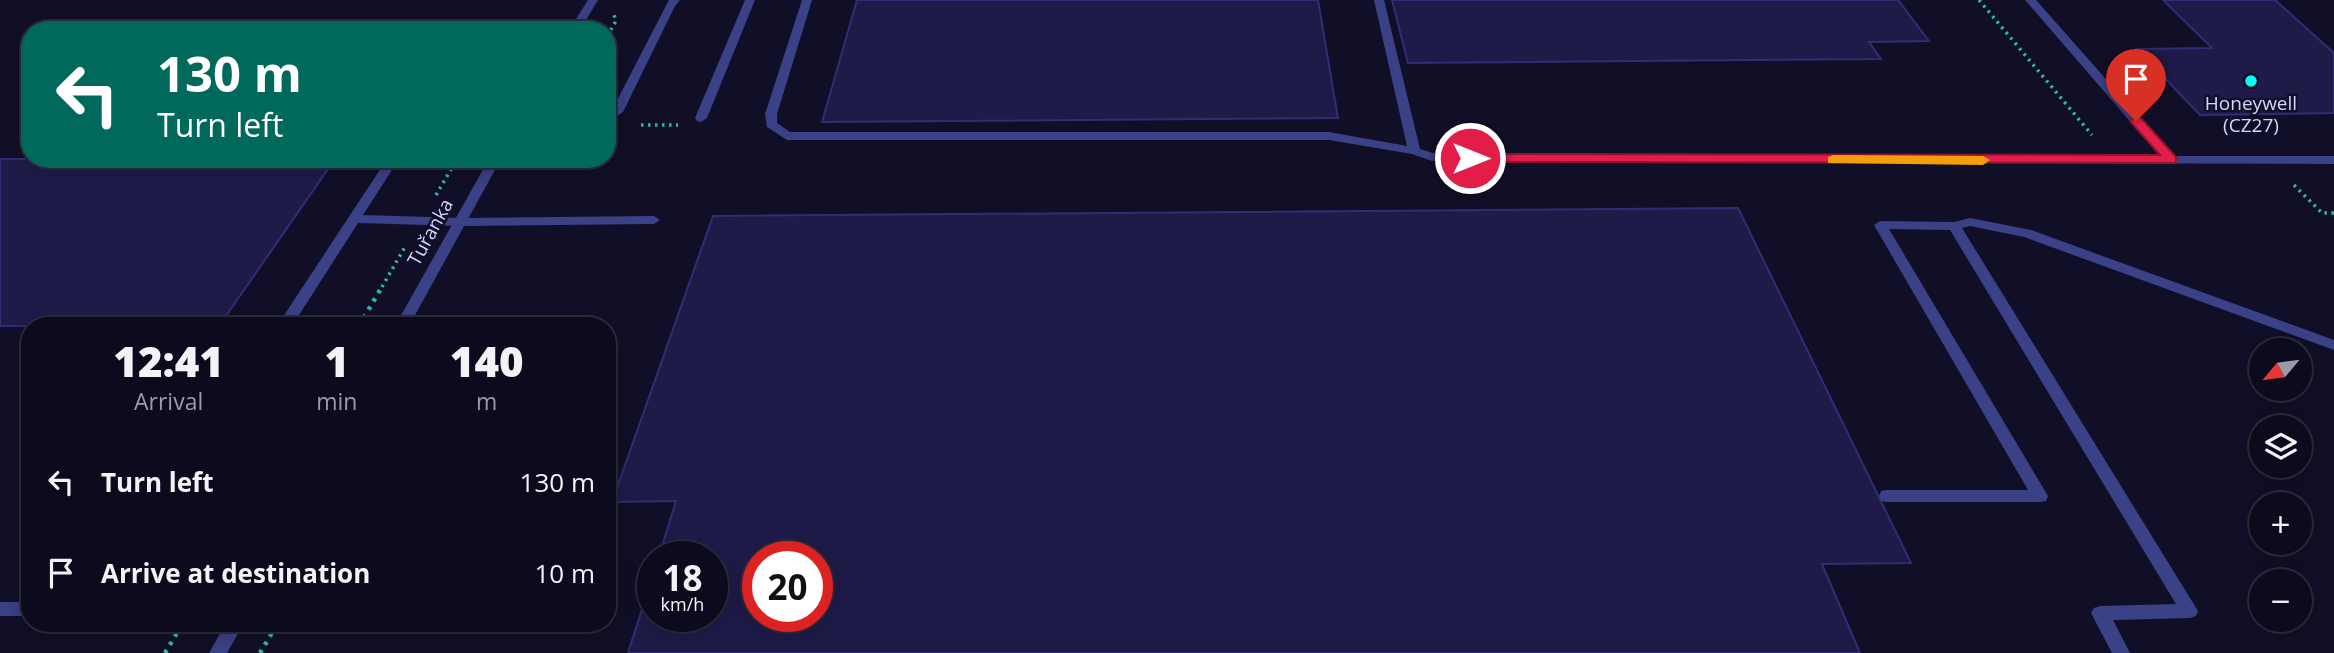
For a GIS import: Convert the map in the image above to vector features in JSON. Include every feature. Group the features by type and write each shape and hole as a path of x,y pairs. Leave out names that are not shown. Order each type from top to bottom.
{"street":[{"path":"580,21 593,0"},
{"path":"617,113 670,5 675,0"},
{"path":"701,118 750,0"},
{"path":"807,0 771,114 771,124 787,136 1329,136 1443,158 2334,160"},
{"path":"1379,0 1414,151"},
{"path":"2030,0 2171,160"},
{"path":"290,317 387,168"},
{"name":"Tuřanka","path":"407,317 490,168"},
{"path":"354,219 460,222 654,220"},
{"path":"1887,496 2040,496 1880,225 1954,226 1970,222 2026,233 2334,345"},
{"path":"1954,226 2190,611 2100,612 2121,653"},
{"path":"0,610 21,609"},
{"path":"218,653 230,632"}],"path":[{"path":"165,653 178,632"},
{"path":"260,653 273,632"}],"building":[{"path":"857,0 1318,0 1338,118 822,122"},
{"path":"1392,0 1898,0 1929,41 1869,42 1881,59 1408,63"},
{"name":"Honeywell (CZ27)","path":"2163,0 2275,0 2334,53 2334,113 2200,115 2137,49 2212,48"},
{"path":"0,159 21,159 21,168 329,168 225,317 21,317 21,326 0,326"},
{"path":"1738,208 1911,563 1822,564 1860,653 628,653 637,625 637,632 728,632 728,541 664,541 676,501 616,502 616,491 713,216"}],"slow traffic":[{"path":"1833,160 1983,160"}],"place":[{"name":"Honeywell (CZ27)","path":"2251,81"}],"route":[{"path":"1470,158 2171,160 2136,121"}]}
